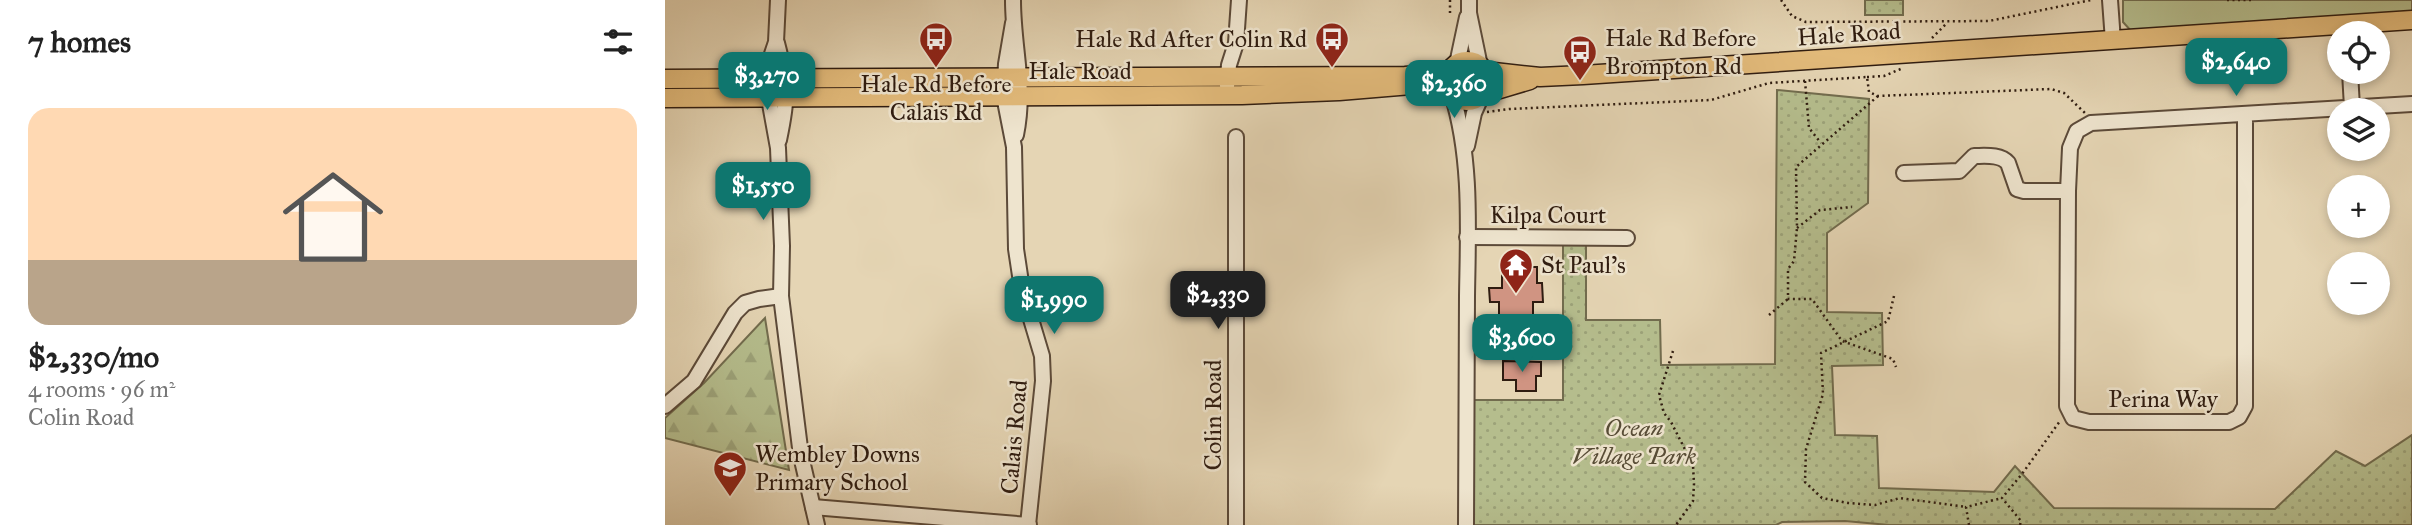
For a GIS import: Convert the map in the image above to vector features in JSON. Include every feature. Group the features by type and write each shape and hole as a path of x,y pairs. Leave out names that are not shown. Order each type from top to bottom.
{"main road":[{"name":"Hale Road","path":"2390,23 2412,20"},
{"name":"Hale Road","path":"1483,69 1540,77 2327,29"},
{"path":"1473,62 1483,69 1487,79 1483,94 1471,101 1464,101 1451,94 1447,81 1454,66 1473,62"},
{"name":"Hale Road","path":"1234,87 1434,74 1454,66"},
{"name":"Hale Road","path":"1483,94 1540,77"},
{"name":"Hale Road","path":"665,79 786,79 1013,87 1411,85 1434,88 1451,94"},
{"name":"Hale Road","path":"665,98 786,97 1013,87"}],"street":[{"path":"778,0 776,42 765,79 765,97 770,104 778,148 781,296 801,456 817,525"},
{"name":"Calais Road","path":"1013,0 1016,248 1022,289 1042,356 1043,381 1028,525"},
{"path":"1234,87 1229,65 1236,43 1239,0"},
{"path":"2110,0 2113,41"},
{"path":"1454,66 1469,6"},
{"path":"1469,6 1483,69"},
{"path":"776,42 786,79 778,148"},
{"path":"1451,94 1465,158 1466,525"},
{"path":"1465,158 1474,113 1483,94"},
{"path":"2390,104 2412,103"},
{"path":"2245,116 2327,109"},
{"name":"Perina Way","path":"2245,116 2245,407 2239,417 2229,422 2089,422 2073,418 2067,406 2068,191 2070,148 2077,131 2091,123 2245,116"},
{"name":"Colin Road","path":"1236,137 1236,525"},
{"path":"1904,173 1959,171 1974,156 1995,156 2006,160 2015,187 2020,190 2068,191"},
{"name":"Kilpa Court","path":"1467,237 1627,238"},
{"path":"665,406 694,381 735,313 745,303 781,296"},
{"path":"813,507 1028,525"}],"path":[{"path":"1450,0 1450,13"},
{"path":"1781,0 1792,16 1806,22 1989,21 2091,0"},
{"path":"2227,0 2251,0"},
{"path":"1925,44 1948,22"},
{"path":"1482,113 1509,109 1711,100 1769,83 1884,76 1902,71 1908,62"},
{"path":"1867,77 1869,92 1878,96 2052,89 2064,93 2087,115"},
{"path":"1805,80 1809,128 1822,144"},
{"path":"1788,299 1788,270 1794,261 1797,228 1796,167 1878,96"},
{"path":"1797,228 1820,210 1852,207"},
{"path":"1893,296 1888,321 1821,353 1823,394 1806,449 1805,482 1822,498 1874,505 1900,498 1966,507 2002,498 2060,421 2073,418"},
{"path":"1769,316 1788,299 1812,299 1842,341 1893,359 1896,367"},
{"path":"1673,351 1659,395 1664,414 1671,422 1693,466 1694,484 1693,501 1676,525"},
{"path":"2002,498 2021,521 2021,525"},
{"path":"1966,507 1969,525"}],"green space":[{"path":"1865,0 1903,0 1903,15 1865,15"},
{"path":"2123,0 2412,0 2412,15 2132,32 2123,22"},
{"name":"Ocean Village Park","path":"1777,90 1869,99 1868,203 1827,233 1827,312 1882,313 1883,365 1832,366 1835,435 1877,436 1879,488 1994,492 2015,466 2054,508 2275,509 2336,451 2365,466 2412,435 2412,525 1889,525 1845,521 1782,522 1776,525 1474,525 1473,400 1563,400 1563,244 1586,244 1586,320 1660,320 1661,365 1775,364"},
{"path":"765,318 789,470 665,438 665,418 704,383"}],"building":[{"name":"St Paul's","path":"1502,267 1537,267 1537,283 1542,283 1543,302 1533,302 1533,325 1499,325 1499,302 1490,302 1489,288 1502,288"},
{"path":"1503,361 1541,362 1541,376 1536,376 1536,391 1516,391 1516,380 1503,380"}],"place":[{"name":"Hale Rd Before Calais Rd","path":"936,69"},
{"name":"Hale Rd After Colin Rd","path":"1332,69"},
{"name":"Hale Rd Before Brompton Rd","path":"1580,82"},
{"name":"St Paul's","path":"1516,295"},
{"name":"Wembley Downs Primary School","path":"730,498"}]}
